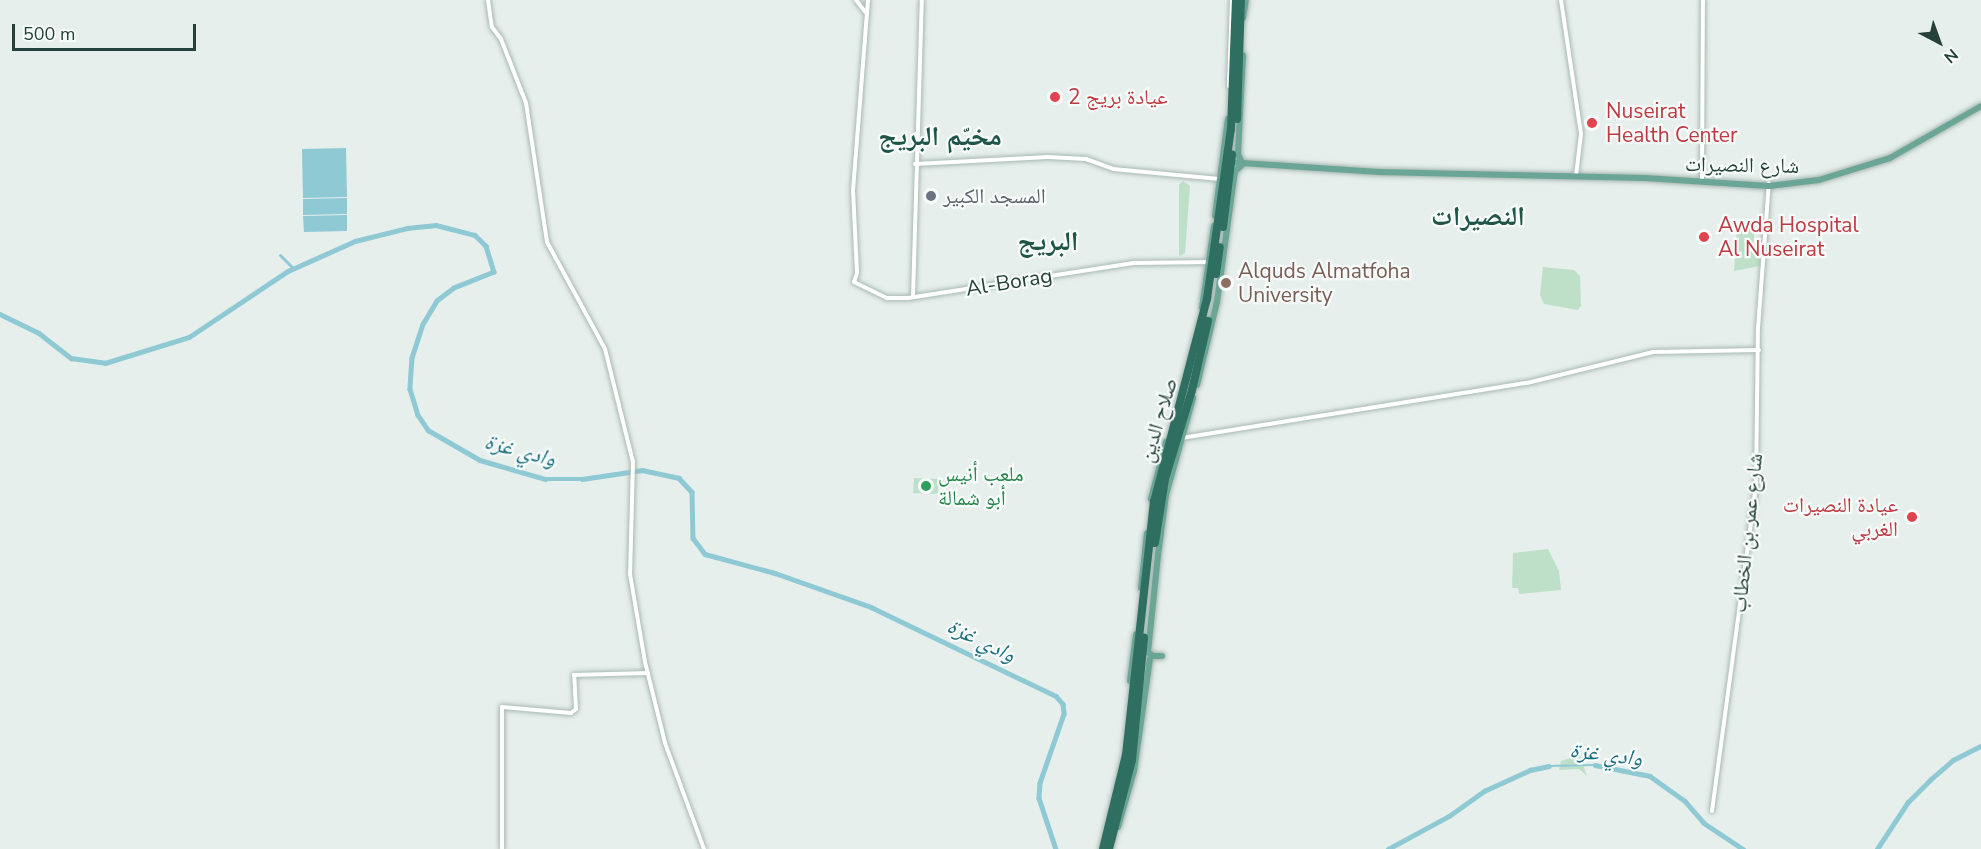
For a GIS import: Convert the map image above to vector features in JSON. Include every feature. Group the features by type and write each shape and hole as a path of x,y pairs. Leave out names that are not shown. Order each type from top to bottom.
{"highway":[{"name":"صلاح الدين","path":"1212,262 1222,180 1229,164 1231,92 1238,0"},
{"name":"صلاح الدين","path":"1110,847 1132,760 1145,657 1156,493 1202,327 1239,106 1238,0"},
{"name":"صلاح الدين","path":"1103,849 1125,764 1145,657"}],"main road":[{"path":"1162,656 1145,657 1165,502 1212,327 1235,171 1243,165 1238,154 1238,0"},
{"path":"1222,180 1231,92"},
{"path":"1769,184 1824,176 1911,146 1981,106"},
{"name":"شارع النصيرات","path":"1229,164 1511,177 1576,176 1769,184"},
{"name":"شارع النصيرات","path":"1665,179 1769,184"},
{"path":"1108,825 1121,764 1152,496 1193,346 1212,262"}],"street":[{"path":"488,0 492,27 501,39 526,103 547,242 605,349 633,467 630,574 648,673 665,743 704,849"},
{"path":"856,0 866,13"},
{"path":"866,13 868,0"},
{"path":"910,298 922,0"},
{"path":"1561,0 1581,134 1576,176"},
{"path":"1702,180 1703,0"},
{"name":"Al-Borag","path":"866,13 856,161 854,229 857,273 854,282 887,298 910,298 1135,263 1212,262"},
{"path":"915,164 1048,156 1086,159 1113,170 1222,180"},
{"name":"شارع عمر بن الخطاب","path":"1712,811 1756,485 1759,350 1769,184"},
{"path":"1182,438 1527,383 1653,352 1759,350"},
{"path":"501,849 502,707 571,713 576,709 574,675 648,673"}],"green space":[{"path":"1183,181 1190,186 1185,253 1179,256 1179,185"},
{"path":"1737,227 1755,228 1753,247 1762,248 1760,266 1734,271"},
{"path":"1543,267 1574,270 1580,276 1581,306 1578,310 1544,304 1540,295"},
{"name":"ملعب أنيس أبو شمالة","path":"914,478 938,479 938,494 913,493"},
{"path":"1548,549 1559,571 1561,590 1519,594 1518,588 1512,588 1513,553"},
{"path":"1580,755 1587,776 1579,769 1559,770 1561,761"}],"water":[{"path":"346,148 347,197 303,198 302,149"},
{"path":"347,198 347,214 303,215 303,199"},
{"path":"347,215 347,231 304,232 303,216"}],"waterway":[{"name":"وادي غزة","path":"0,314 39,333 71,358 105,363 189,337 288,271 355,241 407,228 436,225 475,235 486,246 494,272 454,288 437,301 423,324 412,358 410,389 418,415 428,430 480,460 545,479 582,479 642,470 679,478 692,492 693,538 705,554 775,573 871,607 1056,696 1063,704 1064,714 1040,783 1039,798 1056,849"},
{"path":"280,255 293,268"},
{"name":"وادي غزة","path":"1877,849 1908,802 1930,780 1953,760 1981,746"},
{"name":"وادي غزة","path":"1549,766 1595,765"},
{"name":"وادي غزة","path":"1595,765 1650,776 1685,801 1704,823 1743,849"},
{"name":"وادي غزة","path":"1388,849 1449,816 1484,791 1530,770 1549,766"}],"place":[{"name":"عيادة بريج 2","path":"1055,97"},
{"name":"Nuseirat Health Center","path":"1592,123"},
{"name":"المسجد الكبير","path":"931,196"},
{"name":"Awda Hospital Al Nuseirat","path":"1704,237"},
{"name":"Alquds Almatfoha University","path":"1226,283"},
{"name":"ملعب أنيس أبو شمالة","path":"926,486"},
{"name":"عيادة النصيرات الغربي","path":"1912,517"}],"district":[{"name":"مخيّم البريج","path":"940,137"},
{"name":"النصيرات","path":"1478,217"},
{"name":"البريج","path":"1048,242"}]}
